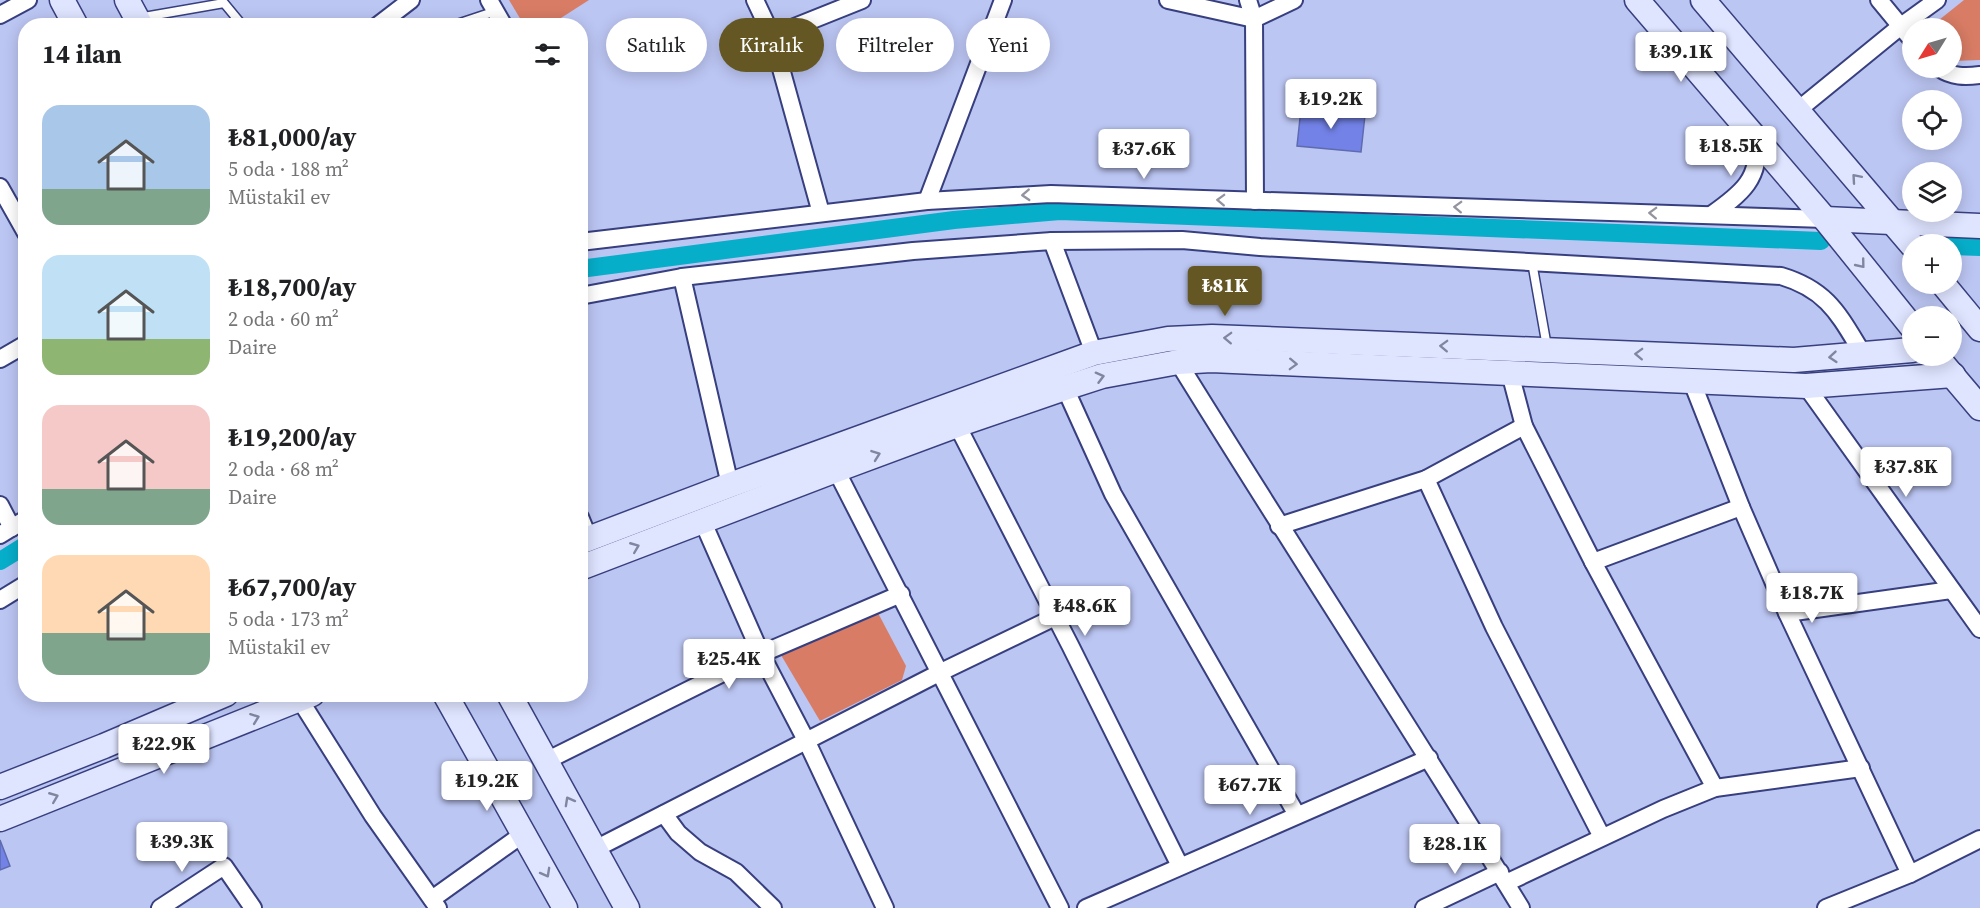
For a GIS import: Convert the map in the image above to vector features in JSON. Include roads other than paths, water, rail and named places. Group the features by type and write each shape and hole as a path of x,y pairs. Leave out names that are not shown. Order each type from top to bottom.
{"street":[{"path":"0,15 28,0"},
{"path":"62,0 72,18"},
{"path":"387,18 411,0"},
{"path":"755,0 764,18"},
{"path":"817,18 862,0"},
{"path":"927,201 1003,0"},
{"path":"1168,0 1254,19 1294,0"},
{"path":"1248,0 1254,19 1255,201"},
{"path":"1637,0 1824,219 1902,315"},
{"path":"1703,0 1903,234"},
{"path":"1879,0 1901,26"},
{"path":"1798,111 1901,26 1937,0"},
{"path":"782,72 821,213"},
{"path":"1962,76 1980,75"},
{"path":"1711,215 1727,204 1749,182 1758,155 1756,139"},
{"path":"0,187 18,219"},
{"path":"588,241 927,201 1051,194 1980,226"},
{"path":"588,295 682,277 913,251 1052,241 1182,240 1260,247 1781,276 1807,286 1827,301 1863,354"},
{"path":"1052,241 1094,353"},
{"path":"682,277 730,485"},
{"path":"1951,294 1980,329"},
{"path":"588,531 730,485 1094,353 1168,339 1212,337 1794,360 1902,351"},
{"path":"0,359 18,349"},
{"path":"588,565 957,425 1102,376 1178,362 1211,360 1806,386 1953,375"},
{"path":"1178,362 1279,526 1429,758 1521,908"},
{"path":"1945,366 1980,408"},
{"path":"1510,373 1524,426 1593,562 1715,788"},
{"path":"1692,382 1741,507 1787,613 1910,874"},
{"path":"1806,386 1980,629"},
{"path":"1065,388 1113,494 1297,814"},
{"path":"957,425 1180,866"},
{"path":"1279,526 1426,479 1524,426"},
{"path":"836,470 941,672 1053,906"},
{"path":"1426,479 1494,627 1602,837"},
{"path":"0,505 12,527"},
{"path":"1593,562 1741,507"},
{"path":"702,520 761,654 807,742 885,908"},
{"path":"0,600 18,589"},
{"path":"1787,613 1951,590"},
{"path":"546,761 761,654 901,594"},
{"path":"595,849 941,672 1055,617"},
{"path":"0,787 207,702"},
{"path":"0,819 293,702"},
{"path":"309,702 373,816 435,903 523,834"},
{"path":"449,702 565,908"},
{"path":"513,702 627,908"},
{"path":"1086,908 1429,758"},
{"path":"1424,908 1503,878 1715,788 1861,768"},
{"path":"664,814 678,833 700,852 736,872 773,908"},
{"path":"1826,908 1910,874 1980,839"},
{"path":"160,908 224,866 253,908"}],"lane":[{"path":"135,15 224,3 236,18"},
{"path":"477,18 497,12"},
{"path":"1532,261 1547,350"}],"waterway":[{"path":"588,268 954,220 1060,211 1821,241"},
{"path":"1962,246 1980,247"},
{"path":"0,561 18,550"}]}
